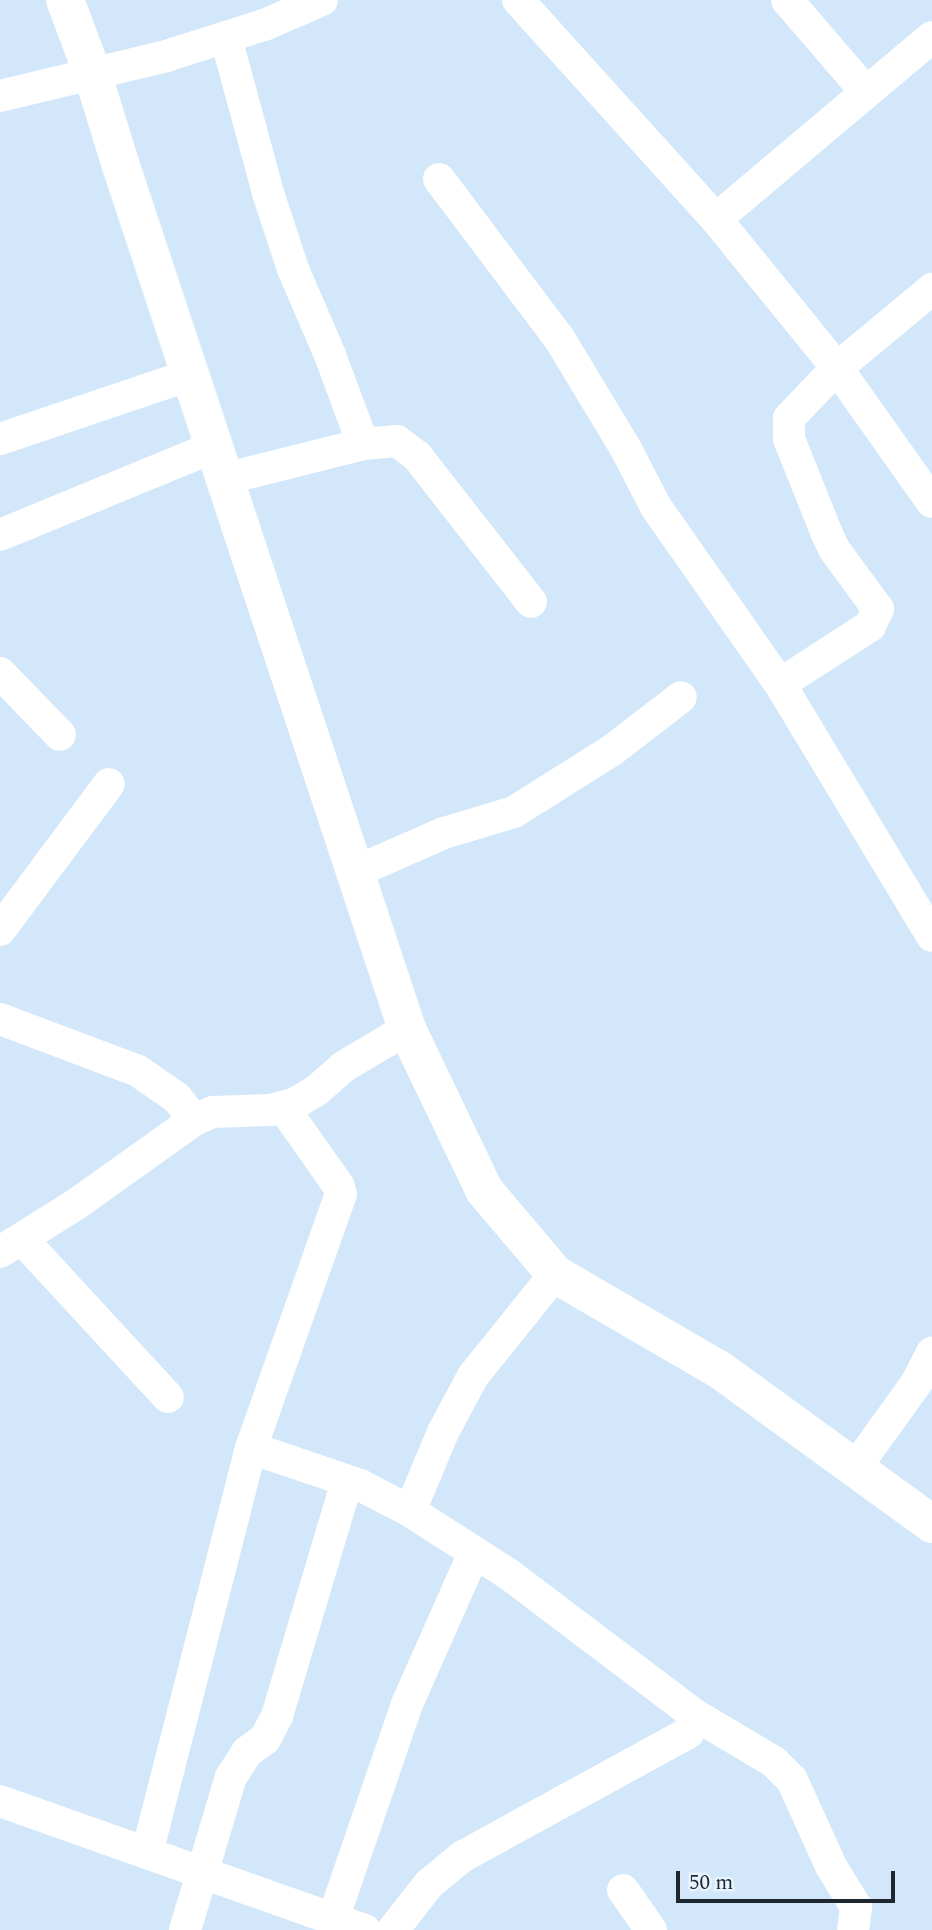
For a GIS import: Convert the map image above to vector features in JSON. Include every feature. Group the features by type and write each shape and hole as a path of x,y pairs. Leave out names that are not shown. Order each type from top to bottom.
{"street":[{"path":"65,0 92,72 407,1029 484,1190 555,1274 720,1370 932,1524"},
{"path":"0,96 226,38 322,0"},
{"path":"518,0 716,219 837,368 932,502"},
{"path":"787,0 866,92"},
{"path":"716,219 932,37"},
{"path":"226,38 268,193 293,270 330,355 363,444"},
{"path":"439,179 559,338 626,449 656,507 780,684 932,936"},
{"path":"780,684 870,625 878,609 834,549 789,439 789,418 837,368 932,289"},
{"path":"0,439 190,375"},
{"path":"0,535 219,463 397,441 417,456 531,602"},
{"path":"0,673 60,735"},
{"path":"355,872 444,833 514,811 611,751 681,697"},
{"path":"0,930 109,784"},
{"path":"0,1019 138,1071 177,1098 194,1120"},
{"path":"167,1397 11,1245 194,1120 213,1112 271,1110 295,1104 317,1090 342,1067 407,1029"},
{"path":"147,1853 251,1448 341,1194 338,1185 283,1107"},
{"path":"410,1511 443,1432 473,1376 555,1274"},
{"path":"856,1467 916,1382 932,1353"},
{"path":"251,1448 347,1481 410,1511 518,1582 695,1715 774,1762 792,1780 825,1855 856,1907 853,1930"},
{"path":"185,1930 231,1777 247,1752 265,1739 277,1716 347,1481"},
{"path":"333,1919 407,1704 474,1553"},
{"path":"393,1930 429,1884 463,1856 680,1738 694,1724 695,1715"},
{"path":"0,1801 201,1875 365,1930"},
{"path":"623,1890 651,1930"}]}
